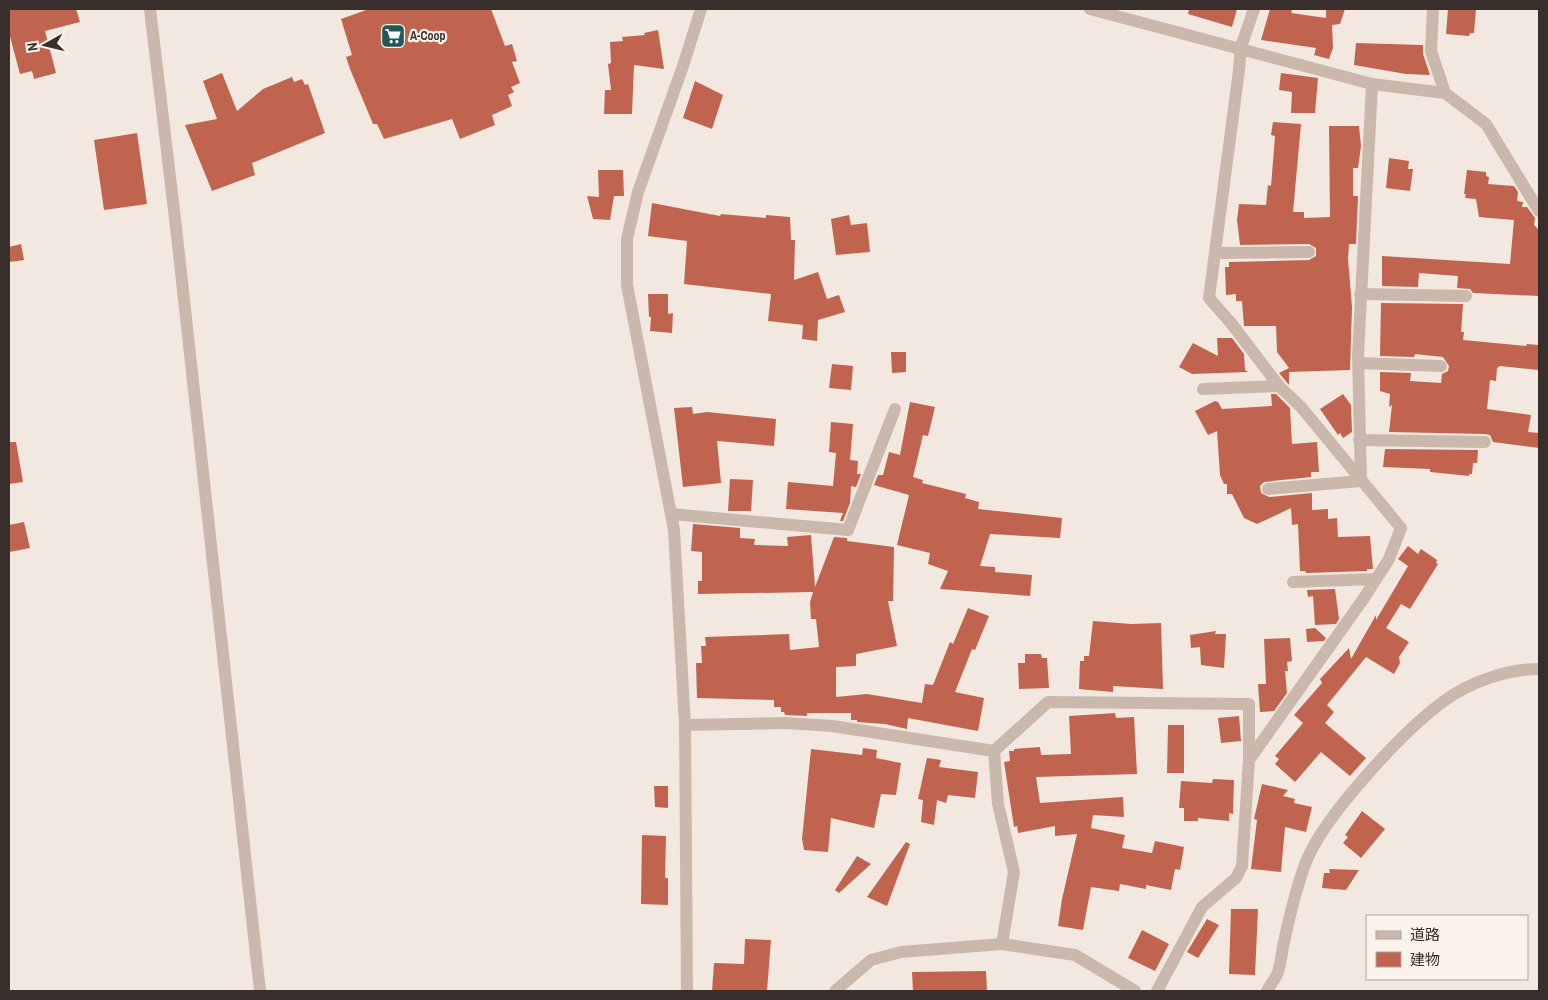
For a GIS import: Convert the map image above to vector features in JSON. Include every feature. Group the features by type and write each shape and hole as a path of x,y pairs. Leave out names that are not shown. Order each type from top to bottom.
{"street":[{"path":"150,9 176,227 260,991"},
{"path":"687,991 685,726 674,530 627,285 627,239 638,192 684,66 700,9"},
{"path":"1090,9 1240,47 1372,84 1445,93 1486,124 1539,211"},
{"path":"1249,760 1376,579 1389,559 1401,528 1301,406 1279,386 1231,323 1209,298 1240,70 1240,47 1254,9"},
{"path":"1433,9 1431,51 1445,93"},
{"path":"1361,481 1358,363 1372,84"},
{"path":"1215,253 1309,252"},
{"path":"1360,294 1466,296"},
{"path":"1358,363 1441,366"},
{"path":"1203,389 1279,386"},
{"path":"671,514 848,530 895,409"},
{"path":"1359,440 1485,442"},
{"path":"1268,489 1361,481"},
{"path":"1293,582 1376,579"},
{"path":"1267,991 1278,973 1295,893 1307,859 1326,826 1350,796 1411,730 1444,700 1486,679 1527,669 1539,669"},
{"path":"994,751 1048,702 1249,704 1249,760 1242,866 1236,878 1202,907 1157,991"},
{"path":"685,726 785,723 832,726 994,751"},
{"path":"994,751 998,804 1014,872 1002,944"},
{"path":"835,991 871,960 902,952 1002,944 1075,955 1135,991"}],"building":[{"path":"9,9 76,9 80,22 45,31 56,73 34,79 32,71 20,74 9,33"},
{"path":"369,9 491,9 505,46 512,44 517,61 512,62 520,83 511,87 514,92 508,95 512,106 492,115 495,125 460,139 452,119 384,139 377,124 373,124 350,69 346,57 352,55 341,19"},
{"path":"1189,9 1237,9 1232,27 1188,14"},
{"path":"1270,9 1292,10 1291,13 1326,18 1326,9 1345,9 1340,24 1332,25 1333,48 1329,59 1314,55 1316,48 1261,40"},
{"path":"1448,9 1476,9 1474,33 1470,33 1469,36 1446,34"},
{"path":"658,30 664,69 634,65 632,114 604,114 605,90 611,90 608,64 611,63 610,42 623,41 622,37 645,35 644,33"},
{"path":"1356,43 1423,45 1423,54 1430,75 1406,74 1354,65"},
{"path":"222,73 237,111 263,89 292,77 294,82 302,79 305,85 308,84 325,133 252,163 255,175 212,191 185,125 217,119 203,81"},
{"path":"1281,73 1318,78 1315,113 1291,113 1292,92 1279,90"},
{"path":"695,81 723,95 712,129 683,118"},
{"path":"1273,122 1301,124 1293,212 1304,212 1304,218 1330,217 1329,126 1359,126 1361,146 1358,168 1353,168 1353,196 1358,196 1356,244 1349,244 1348,259 1352,307 1350,370 1289,372 1289,385 1279,373 1289,368 1277,352 1276,326 1244,326 1242,301 1236,301 1236,294 1226,295 1225,267 1229,267 1229,262 1309,260 1316,256 1316,248 1309,244 1240,245 1237,220 1239,204 1266,205 1268,185 1271,186 1275,136 1271,135"},
{"path":"137,133 147,204 104,210 94,140"},
{"path":"1389,158 1409,161 1408,169 1413,169 1410,191 1386,188"},
{"path":"598,170 623,170 624,196 614,196 610,220 593,219 587,196 599,197"},
{"path":"1467,170 1486,172 1486,176 1489,177 1488,184 1514,186 1518,192 1517,201 1523,202 1522,207 1527,207 1535,218 1534,225 1538,229 1539,296 1473,293 1470,289 1457,288 1458,276 1419,273 1418,287 1382,286 1382,256 1510,264 1514,220 1479,217 1476,199 1465,198"},
{"path":"652,203 720,216 721,214 766,218 766,215 790,217 791,240 795,240 794,280 818,272 827,299 839,295 845,312 818,320 817,341 802,339 803,325 768,321 771,294 684,284 687,241 648,236"},
{"path":"849,215 851,225 867,223 870,252 836,255 831,219"},
{"path":"21,244 24,260 9,262 9,247"},
{"path":"648,294 668,294 668,314 673,313 672,333 650,331 651,317 649,317"},
{"path":"1381,303 1463,304 1461,332 1464,332 1463,340 1526,346 1527,344 1539,345 1539,370 1500,366 1497,368 1496,381 1490,380 1487,409 1531,415 1528,432 1539,433 1539,448 1493,442 1490,435 1485,434 1389,432 1392,405 1389,407 1390,394 1380,391 1380,372 1411,373 1410,381 1441,383 1442,374 1448,371 1449,366 1443,357 1415,354 1414,357 1380,356"},
{"path":"1217,338 1232,338 1244,354 1245,370 1248,372 1192,374 1179,367 1193,343 1218,356"},
{"path":"891,352 906,352 906,372 892,373"},
{"path":"832,364 853,366 851,390 829,388"},
{"path":"1271,394 1276,394 1290,408 1292,444 1317,442 1319,472 1311,472 1311,477 1264,482 1260,486 1261,493 1269,497 1312,493 1312,510 1328,509 1328,519 1337,518 1338,537 1370,536 1373,569 1367,569 1367,571 1306,573 1305,571 1300,571 1298,524 1292,525 1291,508 1257,524 1244,518 1232,494 1227,494 1227,484 1224,484 1220,475 1217,431 1208,435 1195,411 1215,401 1218,402 1222,409 1272,406"},
{"path":"1343,394 1351,405 1352,432 1343,438 1340,433 1338,435 1320,409"},
{"path":"910,402 935,407 928,436 923,435 913,477 923,480 922,483 966,494 965,498 979,502 978,509 1062,518 1060,538 990,534 980,566 995,567 995,572 1032,575 1030,596 940,589 948,571 928,564 930,553 897,545 909,495 874,485 878,475 883,475 889,452 900,455"},
{"path":"692,407 693,414 707,412 776,419 774,446 717,441 721,483 683,487 674,408"},
{"path":"831,422 853,424 850,460 858,461 857,474 861,474 856,487 851,486 850,503 843,521 840,521 843,513 786,509 788,482 833,486 836,453 829,452"},
{"path":"9,442 16,442 23,482 9,484"},
{"path":"1385,449 1478,450 1477,463 1473,463 1472,474 1469,474 1469,476 1430,472 1430,469 1383,467"},
{"path":"730,479 753,480 751,511 728,511"},
{"path":"24,522 30,548 9,552 9,525"},
{"path":"693,524 740,528 740,538 755,539 754,545 788,546 787,537 811,535 815,587 834,537 847,538 847,541 894,547 893,601 888,601 897,646 856,654 856,666 836,667 836,697 867,694 922,703 925,684 933,685 950,642 953,644 968,608 989,616 975,650 972,649 955,692 984,698 978,731 908,718 907,729 885,724 857,722 857,720 851,720 851,713 807,713 807,716 785,715 784,712 781,712 781,707 774,707 774,700 697,698 696,663 702,663 701,646 706,646 705,637 789,634 790,650 819,647 816,619 811,619 810,602 813,592 698,594 698,581 702,581 702,552 691,551"},
{"path":"1408,546 1418,554 1421,549 1437,560 1436,563 1438,564 1410,609 1401,604 1386,628 1409,642 1399,657 1400,663 1394,674 1366,657 1327,705 1334,712 1325,723 1366,758 1350,776 1321,752 1295,782 1275,764 1279,759 1275,756 1303,723 1294,715 1322,683 1320,679 1349,648 1351,659 1376,615 1376,620 1408,566 1398,559"},
{"path":"1335,589 1339,619 1336,624 1315,625 1313,596 1308,597 1307,590"},
{"path":"1093,621 1131,624 1161,623 1163,689 1113,686 1113,692 1079,689 1080,661 1084,661 1084,656 1089,656"},
{"path":"1315,628 1326,638 1324,641 1307,642 1306,629"},
{"path":"1216,631 1215,634 1226,634 1224,668 1201,665 1200,647 1191,648 1190,635"},
{"path":"1290,638 1292,661 1287,662 1288,671 1285,671 1287,693 1274,711 1260,712 1258,684 1266,684 1264,639"},
{"path":"1025,654 1041,654 1042,658 1047,658 1049,688 1019,689 1018,663 1025,663"},
{"path":"1115,713 1116,718 1134,717 1137,774 1036,777 1040,803 1123,797 1124,817 1093,815 1091,828 1125,835 1122,848 1152,853 1155,841 1184,847 1180,870 1175,869 1171,890 1146,885 1146,889 1120,884 1119,891 1091,887 1083,930 1058,926 1062,899 1077,834 1055,836 1055,826 1018,833 1017,826 1014,827 1004,762 1010,761 1009,751 1014,751 1014,749 1040,747 1041,755 1071,754 1069,716"},
{"path":"1239,716 1241,741 1221,743 1218,718"},
{"path":"1168,725 1184,725 1184,773 1167,773"},
{"path":"863,748 877,750 876,758 901,763 896,795 881,794 874,828 831,818 828,852 804,850 802,839 811,749 862,755"},
{"path":"927,758 941,760 939,767 978,772 975,798 948,795 946,803 937,800 934,825 921,822 923,800 918,799"},
{"path":"1213,779 1234,780 1233,814 1229,813 1229,821 1198,818 1198,821 1184,821 1184,808 1179,808 1181,781 1212,783"},
{"path":"1262,784 1288,790 1283,796 1295,799 1294,803 1312,807 1306,832 1285,827 1281,872 1251,869 1257,820 1254,819"},
{"path":"654,786 668,786 668,808 655,807"},
{"path":"1362,811 1385,829 1361,858 1343,843 1348,837 1345,835"},
{"path":"642,835 666,836 665,878 668,878 668,905 641,904"},
{"path":"906,842 910,844 887,906 867,897"},
{"path":"857,856 871,864 839,893 835,890"},
{"path":"1329,869 1359,870 1346,890 1322,888 1324,873 1330,873"},
{"path":"1231,909 1258,909 1255,975 1229,974"},
{"path":"1207,919 1219,925 1198,958 1187,952"},
{"path":"1142,930 1169,944 1155,971 1128,958"},
{"path":"745,939 771,940 767,991 712,991 714,963 744,964"},
{"path":"986,971 987,991 913,991 912,972"}],"place":[{"name":"A-Coop","path":"393,36"}]}
